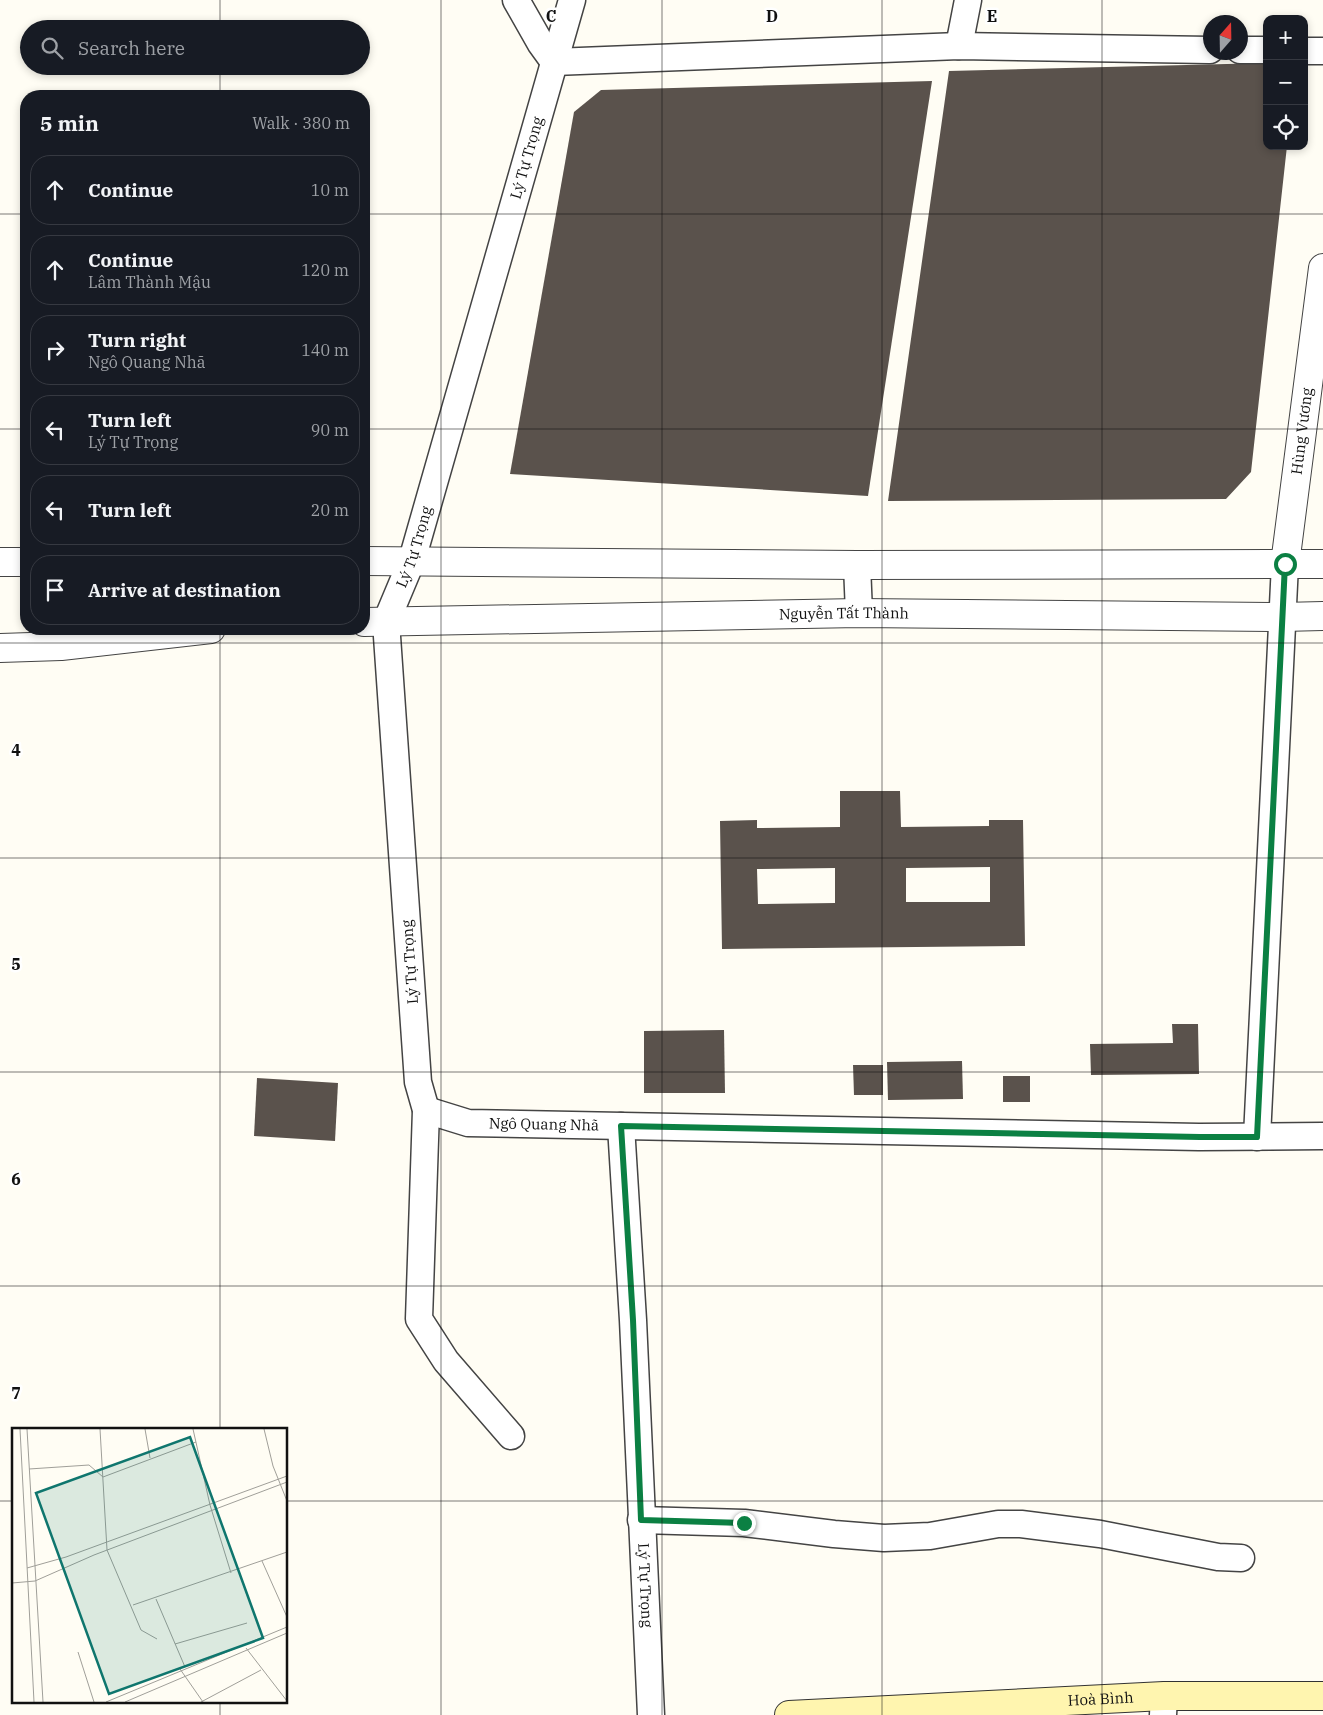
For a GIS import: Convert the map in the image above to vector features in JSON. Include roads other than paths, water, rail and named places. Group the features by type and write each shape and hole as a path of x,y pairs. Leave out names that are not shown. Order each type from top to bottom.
{"main road":[{"name":"Hoà Bình","path":"789,1715 1164,1706 1323,1696"}],"street":[{"path":"516,0 541,44 554,62 959,46 1203,50"},
{"name":"Lý Tự Trọng","path":"512,1436 446,1361 419,1320 426,1110 418,1082 375,622 412,560 572,0"},
{"path":"959,46 968,0"},
{"path":"1248,50 1263,50"},
{"path":"1308,51 1323,51"},
{"name":"Hùng Vương","path":"1285,564 1323,268"},
{"path":"370,561 857,565 1323,564"},
{"path":"0,562 20,562"},
{"path":"1257,1137 1285,564"},
{"path":"857,565 859,612"},
{"name":"Nguyễn Tất Thành","path":"375,622 859,612 1323,616"},
{"path":"0,648 61,637 98,635"},
{"name":"Ngô Quang Nhã","path":"426,1110 468,1123 1200,1137 1323,1136"},
{"name":"Lý Tự Trọng","path":"621,1126 633,1320 651,1715"},
{"path":"641,1520 744,1523 884,1538 930,1536 998,1524 1022,1524 1100,1534 1218,1557 1241,1558"}]}
